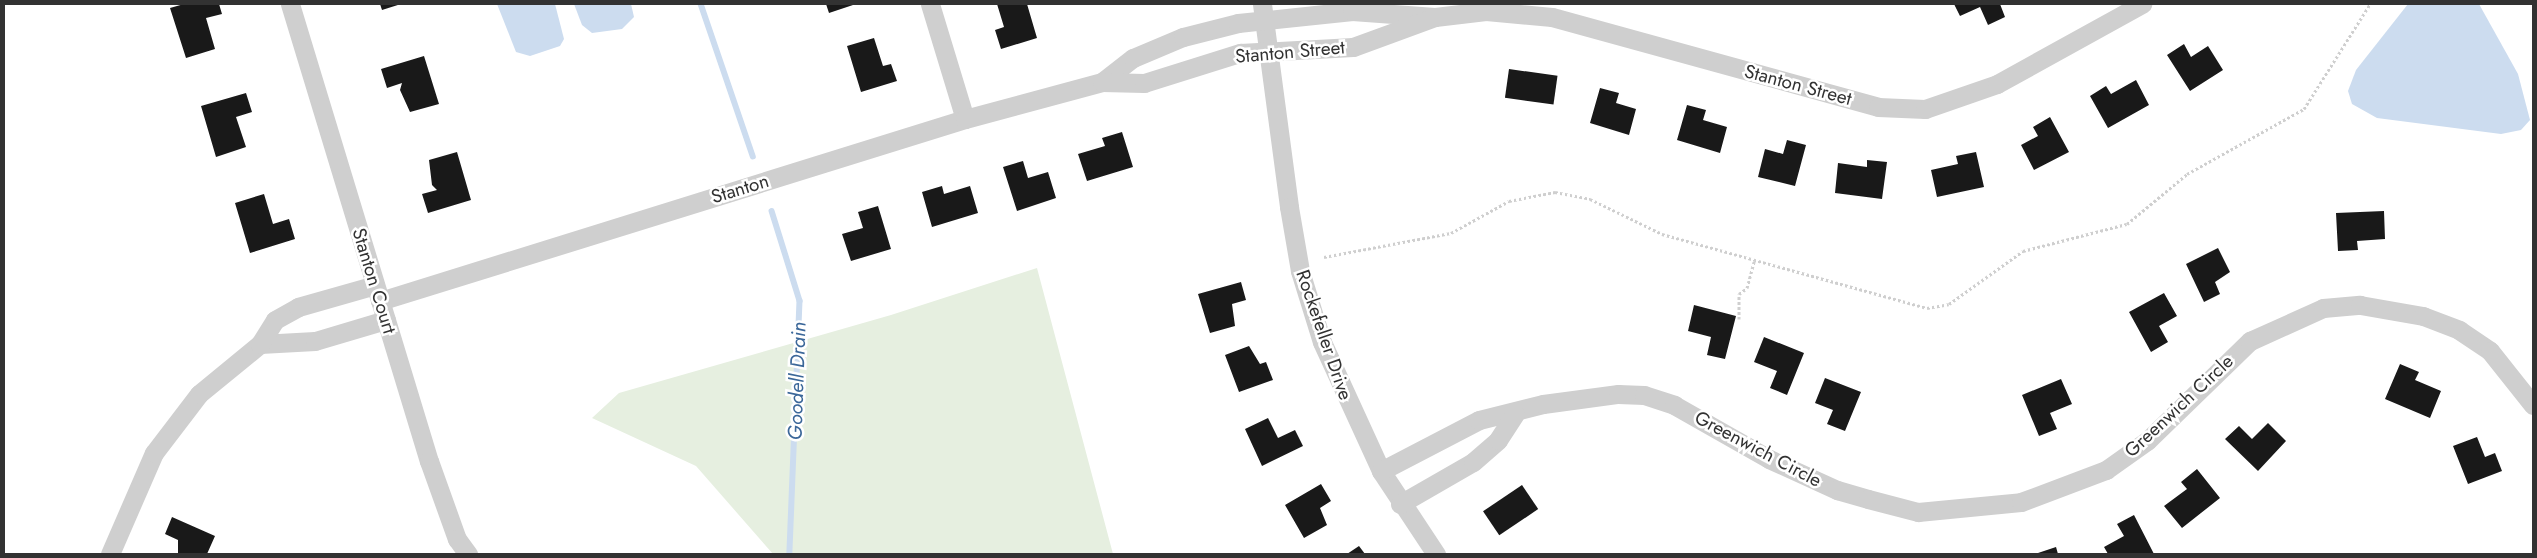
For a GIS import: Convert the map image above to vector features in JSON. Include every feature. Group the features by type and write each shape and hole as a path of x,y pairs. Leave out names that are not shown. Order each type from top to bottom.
{"street":[{"name":"Stanton Court","path":"290,4 429,461 457,539 468,554"},
{"path":"930,4 965,119"},
{"name":"Stanton Street","path":"1102,82 1133,58 1183,36 1263,12 1352,10 1435,17 1486,11 1553,11 1878,108 1925,109 1997,84 2142,4"},
{"name":"Rockefeller Drive","path":"1263,12 1300,270 1322,342 1381,471 1400,504 1436,554"},
{"name":"Stanton Street","path":"1102,82 1144,83 1240,53 1353,47 1435,17"},
{"name":"Stanton","path":"110,554 170,428 199,394 260,344 275,320 298,308 378,293 965,119 1102,82"},
{"name":"Greenwich Circle","path":"1381,471 1479,420 1515,414 1582,397 1644,395 1709,421 1769,459 1837,490 1918,512 1968,510 2021,502 2106,470 2148,441 2250,341 2323,308 2360,305 2423,316 2459,330 2490,351 2533,405"},
{"path":"260,344 315,341 386,320"},
{"path":"1400,504 1473,462 1498,440 1515,414"}],"path":[{"path":"1324,257 1451,233 1509,201 1556,192 1590,199 1662,234 1927,308 1949,304 2023,251 2128,224 2187,174 2304,109 2370,4"},
{"path":"1739,319 1739,294 1747,288 1755,259"}],"green space":[{"path":"1037,268 1113,554 773,554 696,466 592,418 619,393 891,315"}],"water":[{"path":"497,4 555,4 564,39 560,46 530,56 516,52"},
{"path":"574,4 631,4 634,17 622,29 592,33 582,25"},
{"path":"2408,4 2479,4 2518,74 2530,120 2521,130 2501,134 2377,118 2352,104 2348,91 2356,70"}],"building":[{"path":"184,4 219,4 222,14 206,18 215,49 186,58 170,8"},
{"path":"380,4 401,4 382,10"},
{"path":"826,4 856,4 829,13"},
{"path":"997,4 1027,4 1037,38 1001,49 995,30 1004,27"},
{"path":"1954,4 2000,4 2005,17 1988,25 1980,7 1960,16"},
{"path":"874,38 883,66 891,64 897,81 861,92 847,46"},
{"path":"2184,44 2191,57 2208,46 2223,70 2190,91 2167,55"},
{"path":"424,56 439,104 410,112 400,90 402,83 387,88 381,69"},
{"path":"1509,69 1558,76 1553,105 1505,98"},
{"path":"2136,80 2149,105 2108,128 2090,96 2106,86 2111,94"},
{"path":"1600,88 1619,93 1616,103 1636,109 1629,135 1590,123"},
{"path":"246,93 252,112 236,117 246,147 216,157 201,106"},
{"path":"1687,105 1706,110 1703,120 1727,127 1720,153 1677,140"},
{"path":"2050,117 2069,152 2034,170 2021,145 2038,136 2033,127"},
{"path":"1122,132 1133,167 1087,181 1078,154 1105,146 1102,138"},
{"path":"1787,140 1806,145 1795,186 1758,177 1765,149 1783,154"},
{"path":"457,152 471,200 428,213 422,194 437,190 432,185 429,160"},
{"path":"1976,152 1984,187 1937,197 1931,170 1958,164 1956,156"},
{"path":"1867,160 1887,162 1882,199 1835,193 1838,163 1867,167"},
{"path":"1023,161 1028,178 1048,172 1056,198 1017,211 1003,167"},
{"path":"942,186 944,194 970,186 978,213 932,227 922,192"},
{"path":"264,194 273,224 289,219 295,239 250,253 235,203"},
{"path":"878,206 891,249 851,261 842,234 863,228 858,212"},
{"path":"2384,211 2385,239 2357,241 2358,250 2338,251 2336,213"},
{"path":"2218,248 2230,272 2215,282 2220,294 2204,302 2186,264"},
{"path":"1241,282 1246,300 1232,304 1235,326 1210,333 1198,294"},
{"path":"2164,293 2177,316 2159,326 2168,342 2151,352 2129,312"},
{"path":"1694,305 1736,316 1725,359 1707,355 1711,337 1688,331"},
{"path":"1764,337 1804,353 1787,395 1770,388 1777,371 1754,362"},
{"path":"1249,346 1260,364 1266,362 1273,380 1239,392 1225,355"},
{"path":"2400,364 2419,372 2415,380 2441,391 2430,418 2385,399"},
{"path":"1825,378 1861,392 1845,431 1827,424 1833,410 1815,403"},
{"path":"2061,379 2072,404 2050,413 2057,429 2039,436 2022,395"},
{"path":"1268,418 1278,438 1295,430 1303,446 1262,466 1245,429"},
{"path":"2268,423 2286,441 2258,471 2225,439 2239,426 2252,439"},
{"path":"2477,437 2485,457 2495,453 2502,471 2468,484 2453,446"},
{"path":"2197,469 2220,498 2182,528 2164,506 2187,489 2181,482"},
{"path":"1321,484 1331,501 1320,508 1327,525 1304,538 1285,505"},
{"path":"1522,485 1538,509 1499,535 1483,511"},
{"path":"2134,515 2154,554 2108,554 2104,547 2124,536 2117,524"},
{"path":"172,517 215,536 207,554 178,554 178,540 165,534"},
{"path":"1359,546 1365,554 1347,554"},
{"path":"2056,547 2058,554 2035,554"}],"waterway":[{"name":"Goodell Drain","path":"701,4 753,156"},
{"name":"Goodell Drain","path":"772,211 800,301 790,554"}]}
